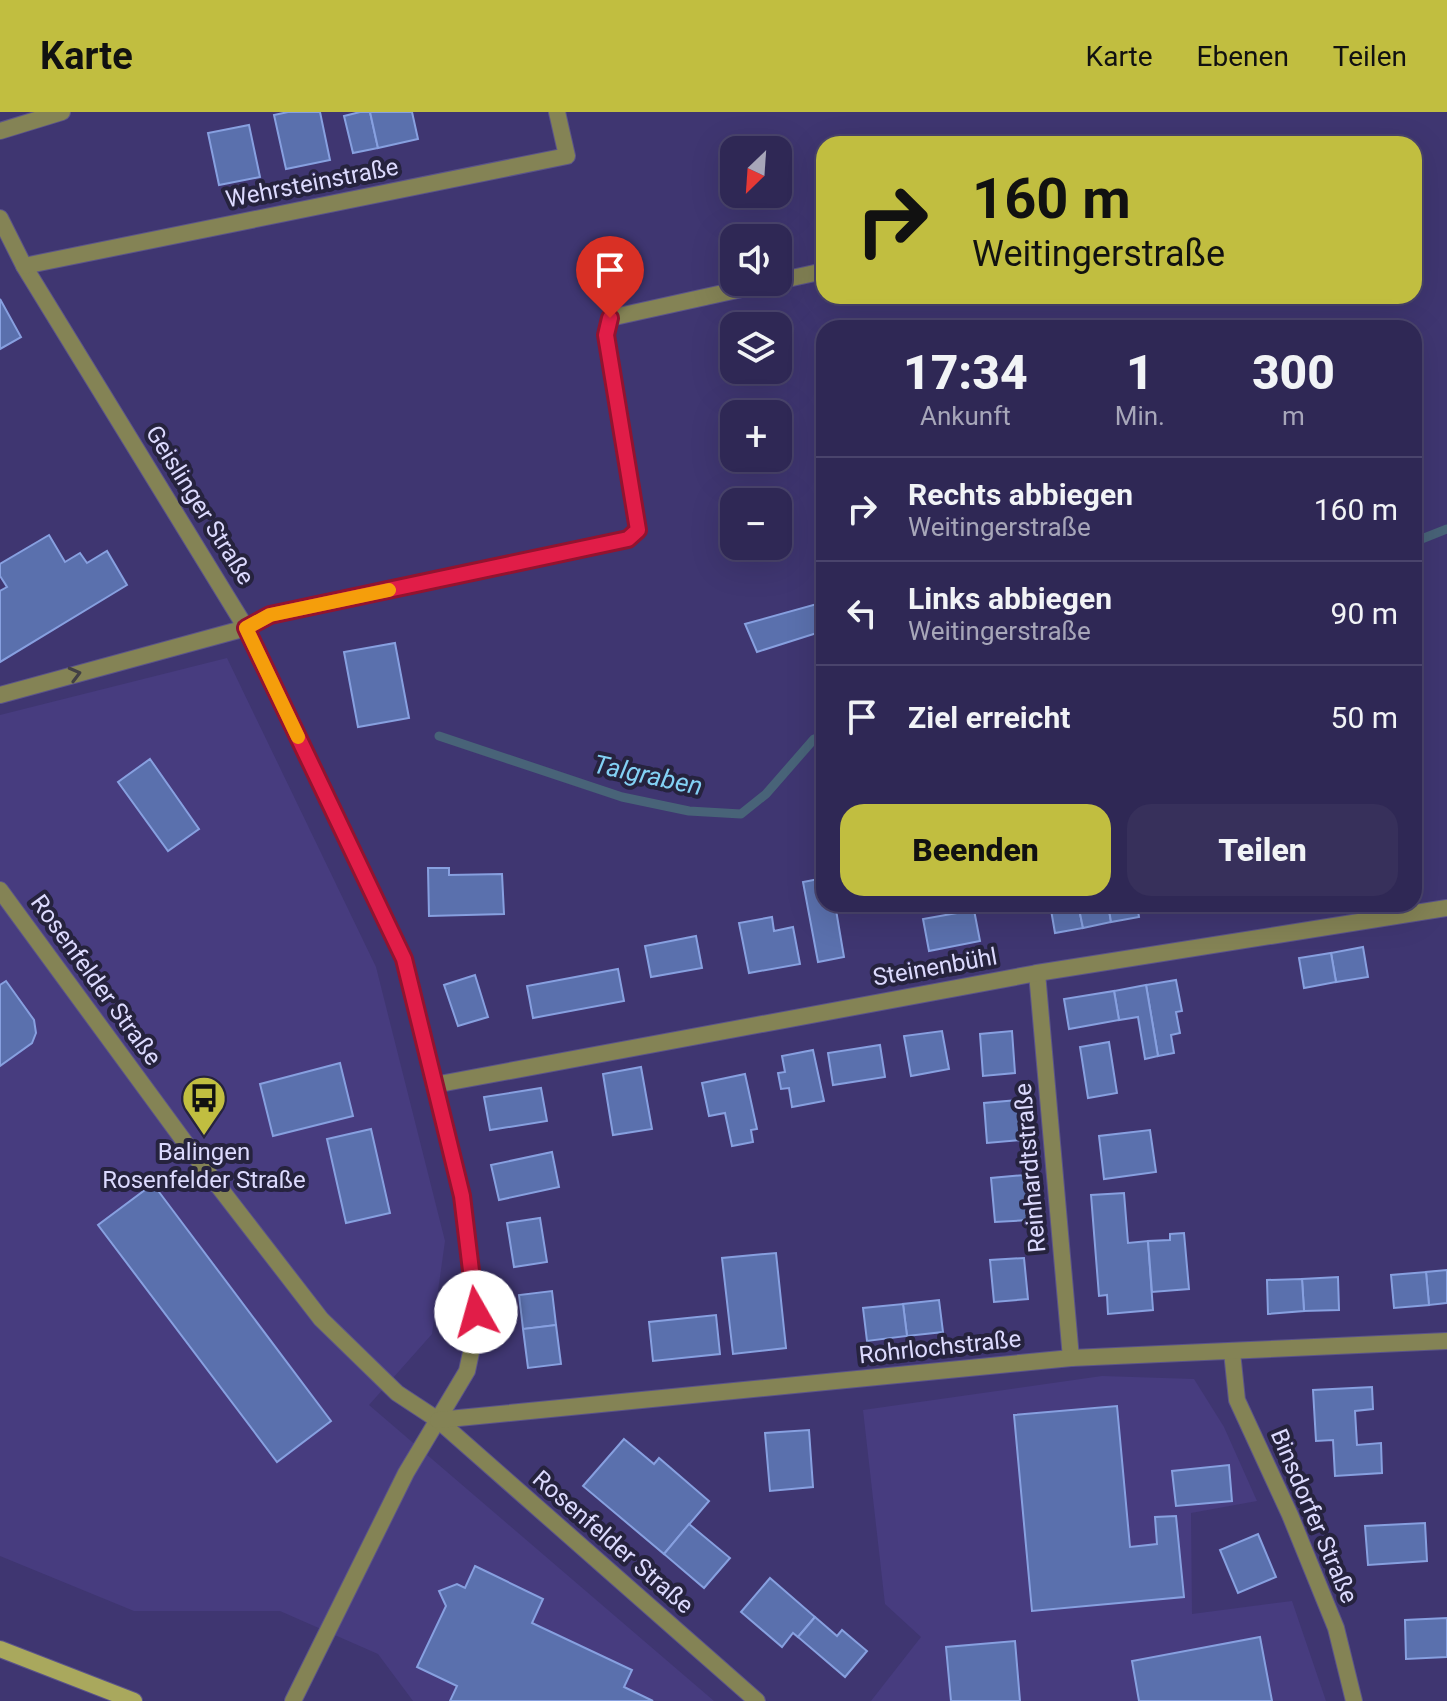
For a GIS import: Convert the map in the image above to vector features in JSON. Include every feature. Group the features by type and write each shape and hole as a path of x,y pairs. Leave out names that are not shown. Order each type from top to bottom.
{"main road":[{"path":"0,1649 134,1701"}],"street":[{"path":"0,131 62,112"},
{"name":"Wehrsteinstraße","path":"24,266 567,156 557,112"},
{"name":"Geislinger Straße","path":"0,218 24,266 246,628 404,959 462,1196 476,1312 467,1371 438,1420"},
{"path":"792,278 816,273"},
{"path":"0,695 246,628 270,615 628,539 638,530 606,335 610,318 720,294"},
{"name":"Rosenfelder Straße","path":"0,890 195,1156 321,1319 397,1393 438,1420 757,1701"},
{"name":"Steinenbühl","path":"1422,912 1447,908"},
{"name":"Steinenbühl","path":"434,1085 1037,973 1422,912"},
{"name":"Reinhardtstraße","path":"1037,973 1071,1358"},
{"name":"Rohrlochstraße","path":"438,1420 1071,1358 1447,1341"},
{"name":"Binsdorfer Straße","path":"1232,1352 1237,1400 1290,1515 1336,1628 1354,1701"},
{"path":"293,1701 406,1473 438,1420"}],"shaded area":[{"path":"227,658 376,967 445,1241 432,1334 369,1405 714,1701 413,1701 378,1654 280,1611 134,1611 0,1556 0,715"},
{"path":"1102,1376 1194,1379 1224,1427 1257,1501 1191,1513 1192,1614 1292,1601 1326,1701 871,1701 921,1637 885,1604 863,1410"}],"building":[{"path":"320,112 330,160 286,169 274,115"},
{"path":"370,112 378,148 353,153 344,116"},
{"path":"370,112 412,112 418,139 378,148"},
{"path":"249,125 260,177 219,185 208,133"},
{"path":"0,299 21,337 0,349"},
{"path":"49,535 65,562 80,553 87,563 107,551 127,585 0,662 0,591 7,587 0,576 0,564"},
{"path":"816,604 816,633 757,652 745,624"},
{"path":"395,643 409,718 358,727 344,652"},
{"path":"150,759 199,829 168,851 118,782"},
{"path":"428,868 449,868 449,875 502,874 504,914 429,916"},
{"path":"816,880 816,912 836,912 844,957 818,962 803,882"},
{"path":"974,912 980,941 929,951 923,919"},
{"path":"1051,912 1080,912 1083,928 1055,933"},
{"path":"1080,912 1109,912 1111,922 1083,928"},
{"path":"1109,912 1138,912 1139,917 1111,922"},
{"path":"772,917 774,931 793,927 800,964 749,973 739,923"},
{"path":"696,936 702,968 651,977 645,946"},
{"path":"1363,947 1368,977 1336,982 1331,953"},
{"path":"1331,953 1336,982 1304,988 1299,958"},
{"path":"618,969 624,1001 533,1018 527,986"},
{"path":"475,975 488,1017 458,1026 444,985"},
{"path":"1176,980 1182,1011 1176,1012 1180,1033 1171,1035 1174,1053 1158,1056 1146,985"},
{"path":"6,981 34,1020 36,1033 32,1043 0,1066 0,985"},
{"path":"1146,985 1158,1056 1145,1059 1138,1017 1119,1020 1114,991"},
{"path":"1114,991 1119,1020 1069,1029 1064,999"},
{"path":"942,1031 949,1069 911,1076 904,1036"},
{"path":"1012,1031 1015,1073 983,1076 980,1034"},
{"path":"1109,1042 1117,1093 1088,1098 1080,1047"},
{"path":"880,1045 885,1077 833,1085 828,1053"},
{"path":"813,1050 824,1101 792,1107 789,1088 781,1089 778,1073 785,1072 782,1056"},
{"path":"340,1063 353,1116 273,1136 260,1084"},
{"path":"641,1067 652,1129 613,1135 603,1074"},
{"path":"745,1074 757,1129 751,1130 753,1142 732,1146 725,1113 709,1116 702,1083"},
{"path":"541,1088 547,1121 490,1130 484,1097"},
{"path":"1018,1100 1021,1140 987,1143 984,1103"},
{"path":"371,1129 390,1213 346,1223 327,1139"},
{"path":"1150,1130 1156,1172 1104,1179 1099,1136"},
{"path":"552,1152 559,1187 499,1200 491,1165"},
{"path":"1025,1175 1029,1220 995,1222 991,1178"},
{"path":"153,1184 331,1421 277,1462 98,1225"},
{"path":"1124,1193 1128,1243 1148,1241 1153,1310 1108,1314 1107,1295 1099,1296 1091,1195"},
{"path":"540,1218 547,1262 514,1267 507,1223"},
{"path":"1184,1233 1189,1289 1152,1292 1148,1241 1170,1240 1170,1234"},
{"path":"776,1253 786,1348 733,1354 722,1258"},
{"path":"1024,1258 1028,1299 994,1302 990,1260"},
{"path":"1447,1270 1447,1303 1429,1305 1426,1272"},
{"path":"1426,1272 1429,1305 1394,1308 1391,1275"},
{"path":"1338,1277 1339,1310 1304,1311 1302,1279"},
{"path":"1302,1279 1304,1311 1268,1314 1267,1280"},
{"path":"552,1291 556,1325 523,1329 519,1295"},
{"path":"939,1300 943,1332 907,1336 903,1304"},
{"path":"903,1304 907,1336 867,1341 863,1308"},
{"path":"716,1315 720,1354 653,1361 649,1322"},
{"path":"556,1325 561,1364 528,1368 523,1329"},
{"path":"1372,1387 1373,1409 1355,1411 1357,1445 1381,1443 1382,1473 1335,1476 1333,1440 1316,1441 1313,1390"},
{"path":"1117,1406 1130,1547 1157,1544 1155,1517 1176,1516 1184,1597 1032,1611 1014,1415"},
{"path":"809,1430 813,1487 770,1491 765,1433"},
{"path":"624,1439 654,1464 659,1458 709,1501 664,1554 583,1486"},
{"path":"1229,1465 1232,1501 1176,1506 1172,1471"},
{"path":"1425,1523 1427,1561 1368,1565 1365,1526"},
{"path":"689,1524 730,1558 704,1588 664,1554"},
{"path":"1258,1534 1276,1577 1238,1593 1220,1550"},
{"path":"475,1566 543,1599 532,1623 632,1670 624,1687 653,1701 450,1701 457,1686 417,1667 446,1606 439,1591 457,1584 465,1588"},
{"path":"770,1578 815,1617 798,1637 793,1633 782,1647 741,1612"},
{"path":"815,1617 837,1636 842,1630 867,1651 845,1677 798,1637"},
{"path":"1447,1618 1447,1657 1406,1659 1405,1620"},
{"path":"1260,1637 1272,1701 1139,1701 1132,1661"},
{"path":"1015,1641 1020,1701 951,1701 946,1647"}],"waterway":[{"name":"Talgraben","path":"1422,539 1447,529"},
{"name":"Talgraben","path":"439,736 622,797 689,811 741,814 766,794 816,738"}],"slow traffic":[{"path":"298,737 246,628 270,615 389,590"}],"place":[{"name":"Balingen Rosenfelder Straße","path":"204,1137"}],"route":[{"path":"476,1312 462,1196 404,959 246,628 270,615 628,539 638,530 606,335 610,318"}]}
